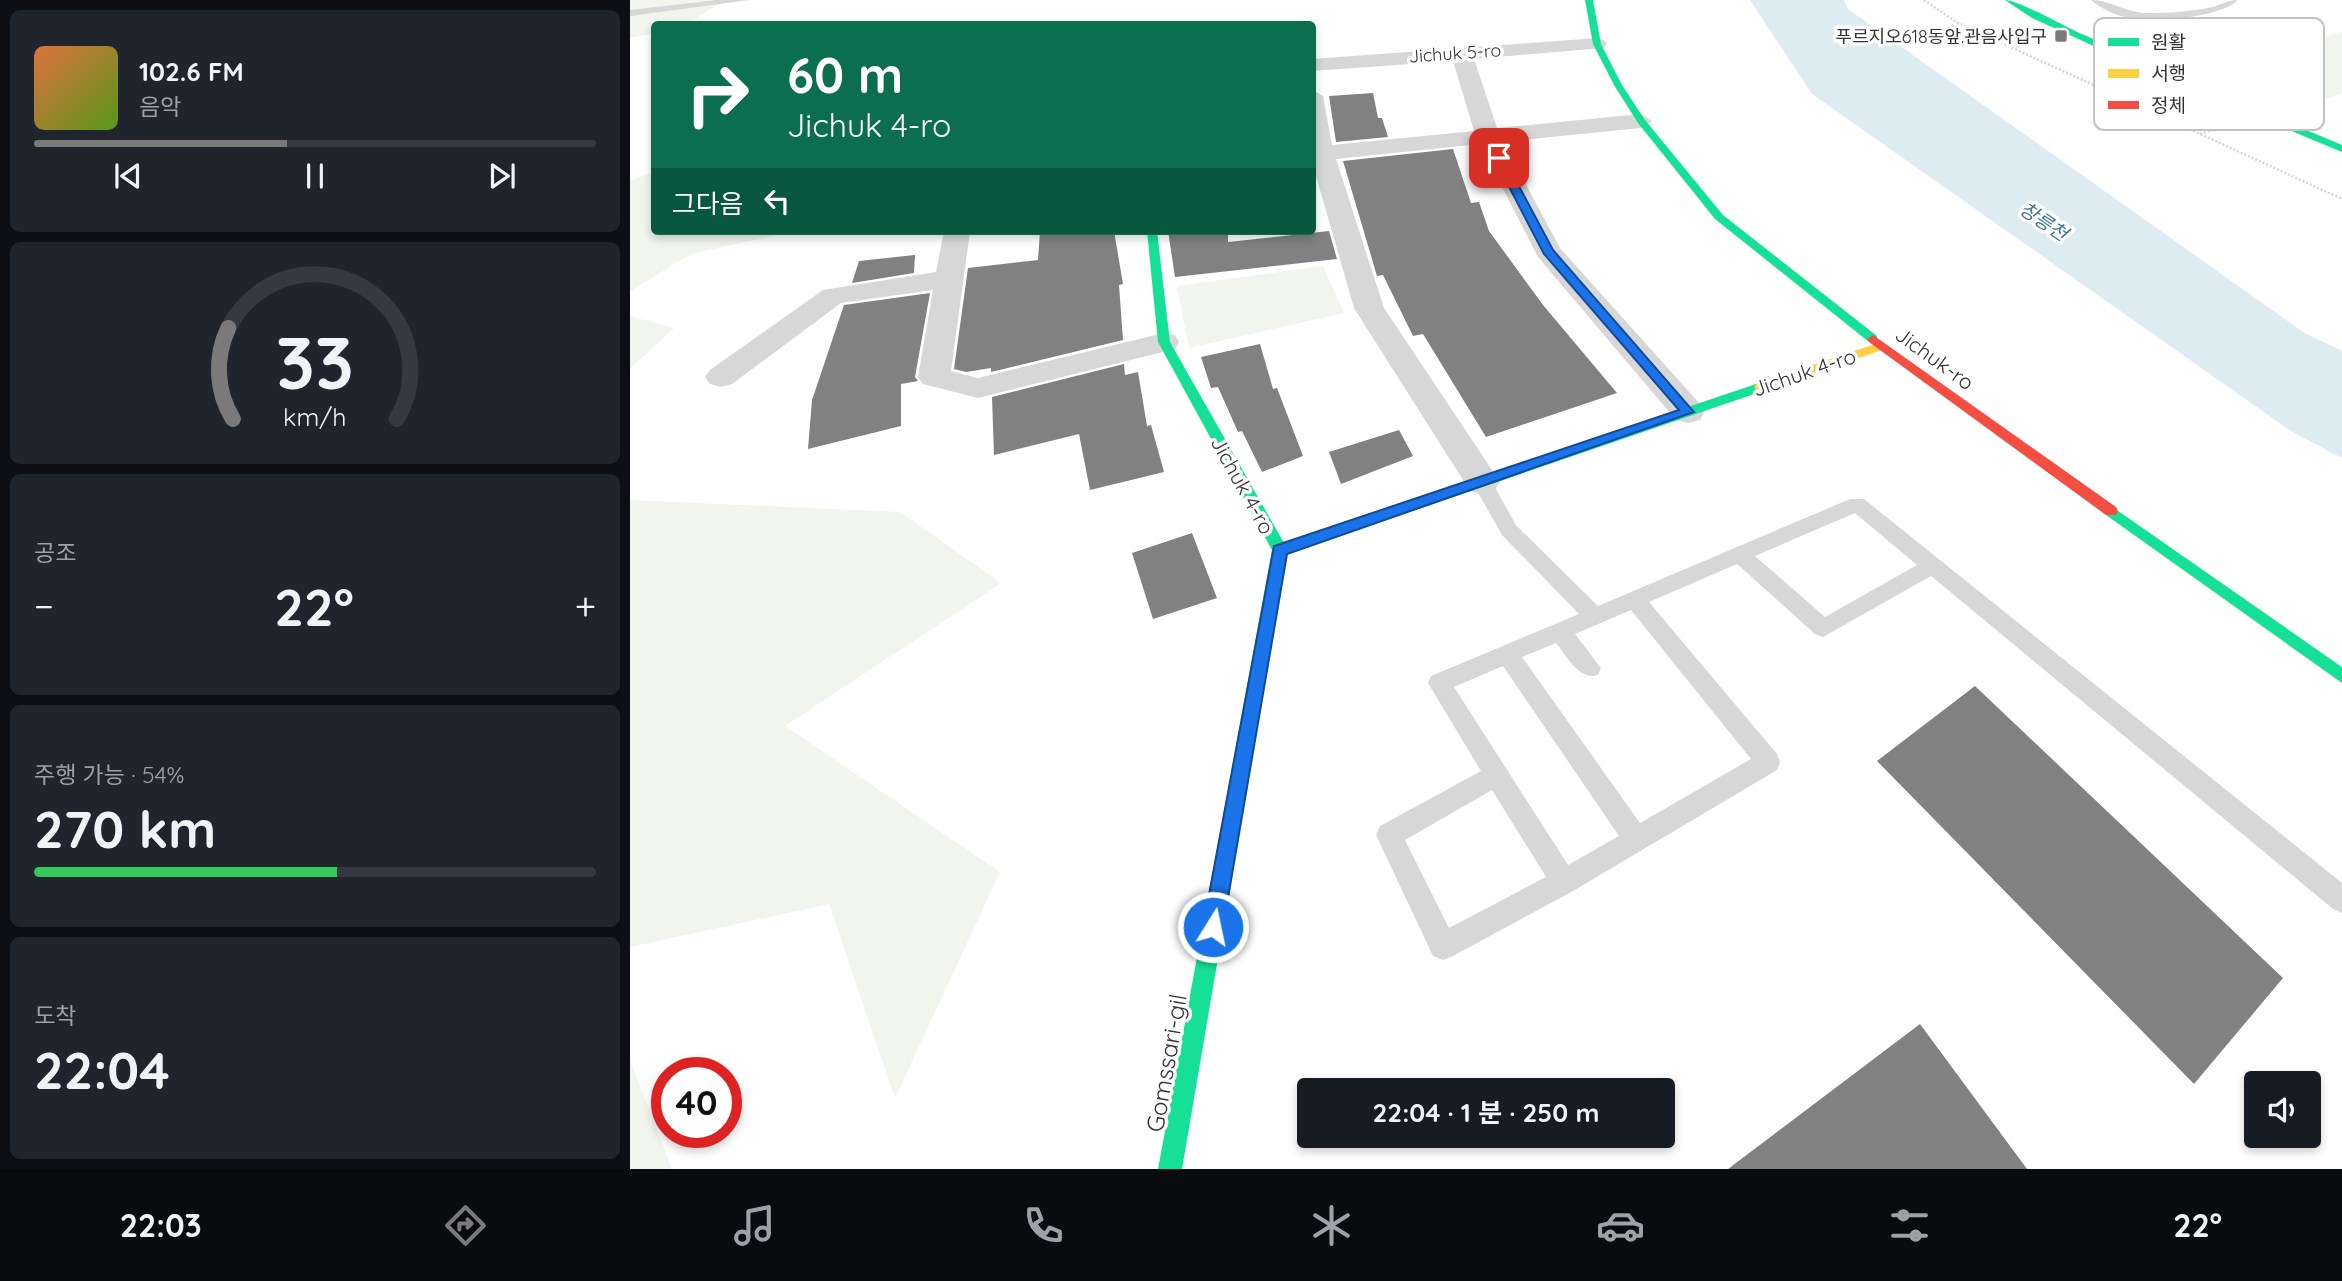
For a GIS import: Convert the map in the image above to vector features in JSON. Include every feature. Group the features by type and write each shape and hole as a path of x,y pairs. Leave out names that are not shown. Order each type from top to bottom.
{"street":[{"name":"Jichuk-ro","path":"1589,0 1597,44 1640,121 1719,217 1881,346 2342,676"},
{"path":"2009,0 2035,16 2094,43"},
{"name":"Jichuk 5-ro","path":"1316,65 1597,44"},
{"path":"1461,52 1487,134 1548,251 1688,412"},
{"path":"1482,482 1369,308 1317,153 1487,134 1640,121"},
{"path":"2296,130 2342,149"},
{"path":"956,235 934,377 978,388 1164,342"},
{"name":"Jichuk 4-ro","path":"1152,235 1164,342 1280,550 1881,346"},
{"path":"721,377 833,296 950,279"},
{"name":"Gomssari-gil","path":"1170,1169 1280,550"}],"lane":[{"path":"630,13 744,0"},
{"path":"2096,0 2125,14 2145,16 2217,10 2233,0"},
{"path":"1482,482 1510,530 1596,617"},
{"path":"1564,882 1438,683 1561,633 1857,504 2342,900"},
{"path":"1740,555 1823,628 1932,566"},
{"path":"1496,775 1389,835 1443,946 1564,882 1768,762 1635,600"},
{"path":"1561,633 1590,668"},
{"path":"1507,654 1636,839"}],"path":[{"path":"1924,0 1956,22 2094,85"},
{"path":"2192,130 2342,199"}],"shaded area":[{"path":"630,0 726,0 691,21 651,21 651,34 630,38"},
{"path":"2342,32 2342,93 2324,99 2324,37"},
{"path":"651,174 651,235 776,235 691,254 630,291 630,181"},
{"path":"1323,266 1344,313 1189,348 1177,286"},
{"path":"630,316 674,328 630,369"},
{"path":"630,500 900,512 1001,583 785,726 1000,872 895,1098 829,904 630,947"},
{"path":"630,1060 651,1114 651,1148 664,1148 672,1169 630,1169"}],"water":[{"name":"창릉천","path":"1750,0 1844,0 1848,9 2303,332 2342,351 2342,458 2291,431 1812,94"}],"building":[{"path":"1373,93 1378,118 1382,118 1388,137 1336,142 1329,96"},
{"path":"1453,149 1471,203 1479,202 1489,231 1543,305 1617,393 1486,437 1423,334 1413,336 1383,275 1377,276 1343,161"},
{"path":"1329,231 1337,259 1175,277 1169,235 1228,235 1228,242 1316,235 1316,232"},
{"path":"1040,235 1115,235 1123,284 1119,285 1123,340 991,372 991,368 966,372 954,369 968,268 1038,260"},
{"path":"915,255 914,273 852,283 859,261"},
{"path":"930,293 915,377 918,381 901,384 901,426 808,449 812,400 844,305"},
{"path":"1260,344 1273,389 1277,388 1303,456 1262,472 1242,431 1238,432 1218,387 1211,388 1201,357"},
{"path":"1124,364 1125,375 1138,372 1147,426 1151,425 1164,472 1090,490 1079,434 994,455 992,397"},
{"path":"1399,430 1413,456 1341,484 1329,452"},
{"path":"1192,533 1217,598 1153,619 1132,553"},
{"path":"1975,686 2283,978 2194,1084 1877,761"},
{"path":"1920,1024 2027,1169 1728,1169"}],"traffic: fast":[{"path":"1589,0 1597,44 1618,85 1641,121 1719,217 1873,339"},
{"path":"2009,0 2035,16 2094,43"},
{"path":"2296,130 2342,149"},
{"path":"1152,235 1164,342 1280,550 1761,387"},
{"path":"2111,511 2342,676"},
{"path":"1170,1169 1280,550"}],"traffic: slow":[{"path":"1761,387 1881,346"}],"traffic: jam":[{"path":"1873,339 2111,511"}],"place":[{"name":"푸르지오618동앞.관음사입구","path":"2061,36"}],"route":[{"path":"1213,927 1280,550 1688,412 1548,251 1499,158"}]}
